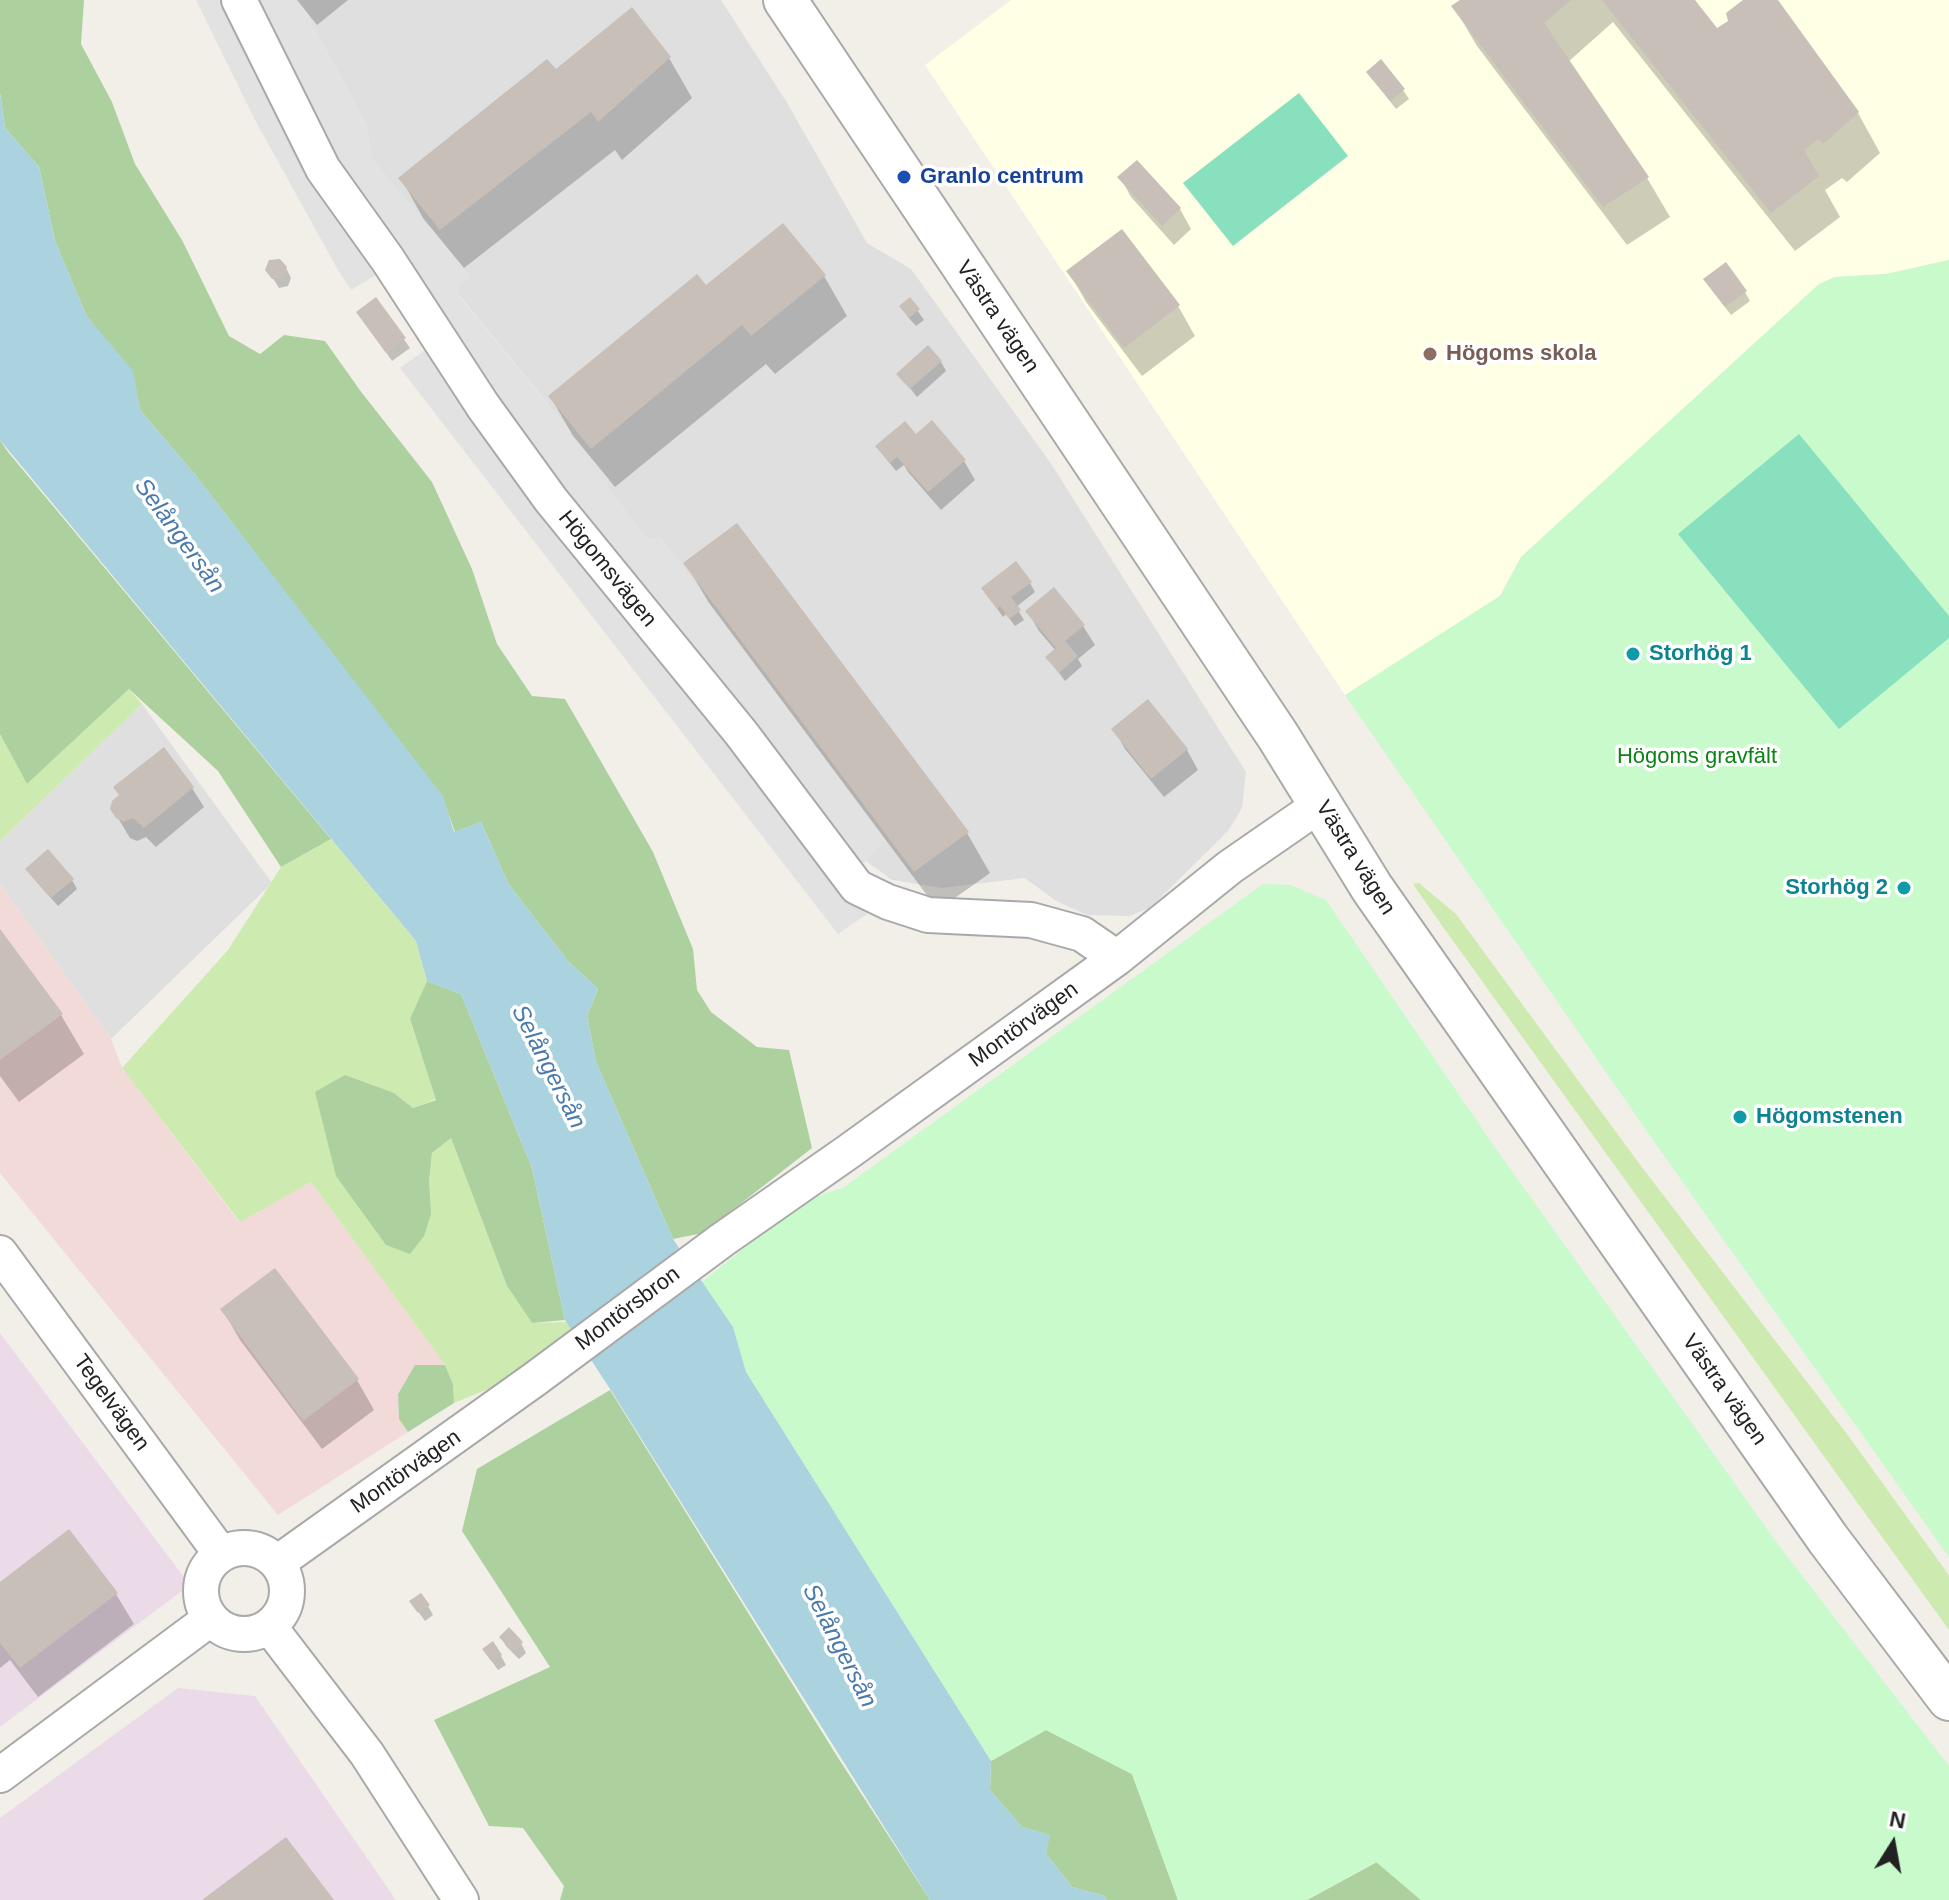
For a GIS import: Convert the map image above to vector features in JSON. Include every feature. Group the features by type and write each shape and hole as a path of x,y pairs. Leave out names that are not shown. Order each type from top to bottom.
{"street":[{"name":"Högomsvägen","path":"239,0 323,169 388,260 483,406 569,523 741,733 857,887 888,902 928,915 1031,920 1082,934 1117,958"},
{"name":"Västra vägen","path":"785,0 1278,736 1372,888 1837,1552 1949,1699"},
{"name":"Montörvägen","path":"722,1240 1117,958 1230,867 1321,804"},
{"name":"Montörsbron","path":"535,1379 722,1240"},
{"name":"Tegelvägen","path":"0,1253 221,1554"},
{"name":"Montörvägen","path":"277,1563 535,1379"},
{"path":"236,1548 251,1548 265,1553 277,1563 287,1591 285,1605 269,1626 252,1634 237,1634 222,1629 210,1619 200,1591 210,1563 236,1548"},
{"path":"0,1775 210,1619"},
{"path":"269,1626 367,1754 461,1900"}],"shaded area":[{"path":"196,0 299,0 367,126 371,158 470,277 459,285 459,296 609,479 606,486 649,541 660,537 886,840 844,884 867,914 838,934 400,368 429,347 378,274 351,290 255,120"},
{"path":"299,0 721,0 786,101 867,243 911,269 1050,462 1246,772 1242,808 1228,831 1150,908 1129,916 1087,915 1056,901 1025,878 942,888 892,880 866,861 885,839 660,537 649,541 606,486 609,479 459,295 459,285 470,277 371,158 367,126"},
{"name":"Högoms skola","path":"1011,0 1949,0 1949,260 1886,274 1835,277 1819,284 1521,557 1500,596 1345,695 925,65"},
{"path":"142,704 272,883 111,1039 0,884 0,841"},
{"path":"0,884 111,1039 122,1068 239,1222 311,1182 445,1365 415,1365 398,1394 399,1419 408,1432 278,1515 0,1173"},
{"path":"0,1333 190,1585 0,1727"},
{"path":"178,1688 255,1696 396,1900 0,1900 0,1818"}],"green space":[{"path":"0,0 84,0 81,44 112,102 135,164 182,240 229,336 260,354 284,335 325,341 432,482 472,569 497,644 532,696 565,699 653,852 693,949 697,990 711,1012 757,1047 789,1050 812,1148 703,1233 673,1239 596,1062 587,1016 598,989 568,961 509,885 481,822 455,832 443,799 197,477 140,410 133,375 86,315 55,241 39,167 5,128 0,93"},
{"path":"1299,93 1348,156 1233,246 1183,183"},
{"name":"Högoms gravfält","path":"1949,260 1949,1557 1662,1153 1345,695 1500,596 1521,557 1819,284 1835,277 1886,274"},
{"path":"1799,434 1949,616 1949,638 1839,729 1678,534"},
{"path":"0,440 331,839 281,867 218,771 129,689 27,784 0,734"},
{"path":"129,689 142,704 0,841 0,734 27,784"},
{"path":"331,839 416,941 427,981 410,1020 436,1099 413,1108 394,1093 429,1182 432,1153 451,1138 507,1286 532,1323 568,1322 572,1332 508,1381 454,1403 453,1384 445,1365 311,1182 240,1222 122,1068 228,950 281,867"},
{"path":"1419,883 1456,914 1641,1166 1847,1434 1946,1571 1949,1576 1949,1630 1413,884"},
{"path":"1263,884 1290,885 1326,900 1494,1146 1777,1543 1949,1766 1949,1900 1421,1900 1376,1862 1307,1900 1178,1900 1132,1774 1046,1730 991,1761 746,1372 733,1327 702,1282 800,1203 844,1187"},
{"path":"427,981 461,994 532,1168 565,1320 532,1323 507,1286 451,1138 432,1153 429,1182 431,1214 424,1236 410,1254 386,1245 336,1176 315,1092 345,1075 394,1093 413,1108 436,1100 410,1019"},
{"path":"415,1365 445,1365 453,1384 454,1403 408,1432 399,1419 398,1394"},
{"path":"610,1390 930,1900 560,1900 564,1886 523,1828 489,1826 434,1720 550,1667 462,1531 477,1469"},
{"path":"1046,1730 1132,1774 1178,1900 1107,1900 1104,1896 1072,1887 1046,1854 1049,1835 1022,1827 990,1790 991,1761"},
{"path":"1377,1862 1421,1900 1307,1900"}],"water":[{"name":"Selångersån","path":"0,93 5,128 39,167 55,241 86,315 133,371 140,410 197,477 443,796 454,832 481,822 509,885 568,961 598,989 587,1016 596,1062 673,1239 733,1327 746,1372 991,1761 990,1790 1022,1827 1050,1835 1046,1854 1072,1887 1104,1896 1107,1900 930,1900 565,1320 532,1168 461,994 427,981 416,941 0,440"}],"building":[{"path":"1460,0 1571,0 1544,23 1649,177 1603,207 1451,6"},
{"path":"1602,0 1695,0 1717,28 1728,21 1726,13 1743,0 1778,0 1859,112 1823,144 1818,139 1804,150 1819,176 1771,213"},
{"path":"632,7 671,57 598,122 591,112 440,230 398,178 547,59 556,69"},
{"path":"1381,59 1405,89 1390,101 1366,72"},
{"path":"1137,160 1181,208 1162,226 1117,177"},
{"path":"783,223 826,275 751,336 742,325 591,449 548,396 697,274 706,285"},
{"path":"1122,229 1180,305 1124,348 1066,271"},
{"path":"280,259 287,267 284,278 272,279 265,270 269,260"},
{"path":"1726,262 1747,291 1725,307 1703,279"},
{"path":"376,297 406,338 386,353 356,312"},
{"path":"910,297 920,309 909,318 899,306"},
{"path":"928,345 942,361 910,389 896,374"},
{"path":"932,420 966,460 928,492 897,457 890,463 875,446 905,421 916,434"},
{"path":"737,523 969,832 914,872 683,563"},
{"path":"1016,561 1032,582 1011,597 1021,610 1009,619 981,588"},
{"path":"1054,587 1085,625 1065,641 1078,656 1059,673 1045,657 1056,648 1025,611"},
{"path":"1148,699 1188,749 1151,779 1111,729"},
{"path":"164,747 194,787 144,828 133,818 124,822 116,818 110,809 112,801 119,795 113,787"},
{"path":"48,849 74,879 51,898 25,869"},
{"path":"0,929 63,1014 0,1060"},
{"path":"275,1268 359,1379 303,1421 220,1309"},
{"path":"69,1529 118,1593 20,1668 0,1643 0,1582"},
{"path":"421,1593 430,1605 418,1613 409,1601"},
{"path":"509,1627 523,1642 513,1652 499,1637"},
{"path":"493,1641 502,1655 492,1662 482,1649"},
{"path":"286,1837 334,1900 202,1900"}],"place":[{"name":"Granlo centrum","path":"904,177"},
{"name":"Högoms skola","path":"1430,354"},
{"name":"Storhög 1","path":"1633,654"},
{"name":"Storhög 2","path":"1904,888"},
{"name":"Högomstenen","path":"1740,1117"}]}
